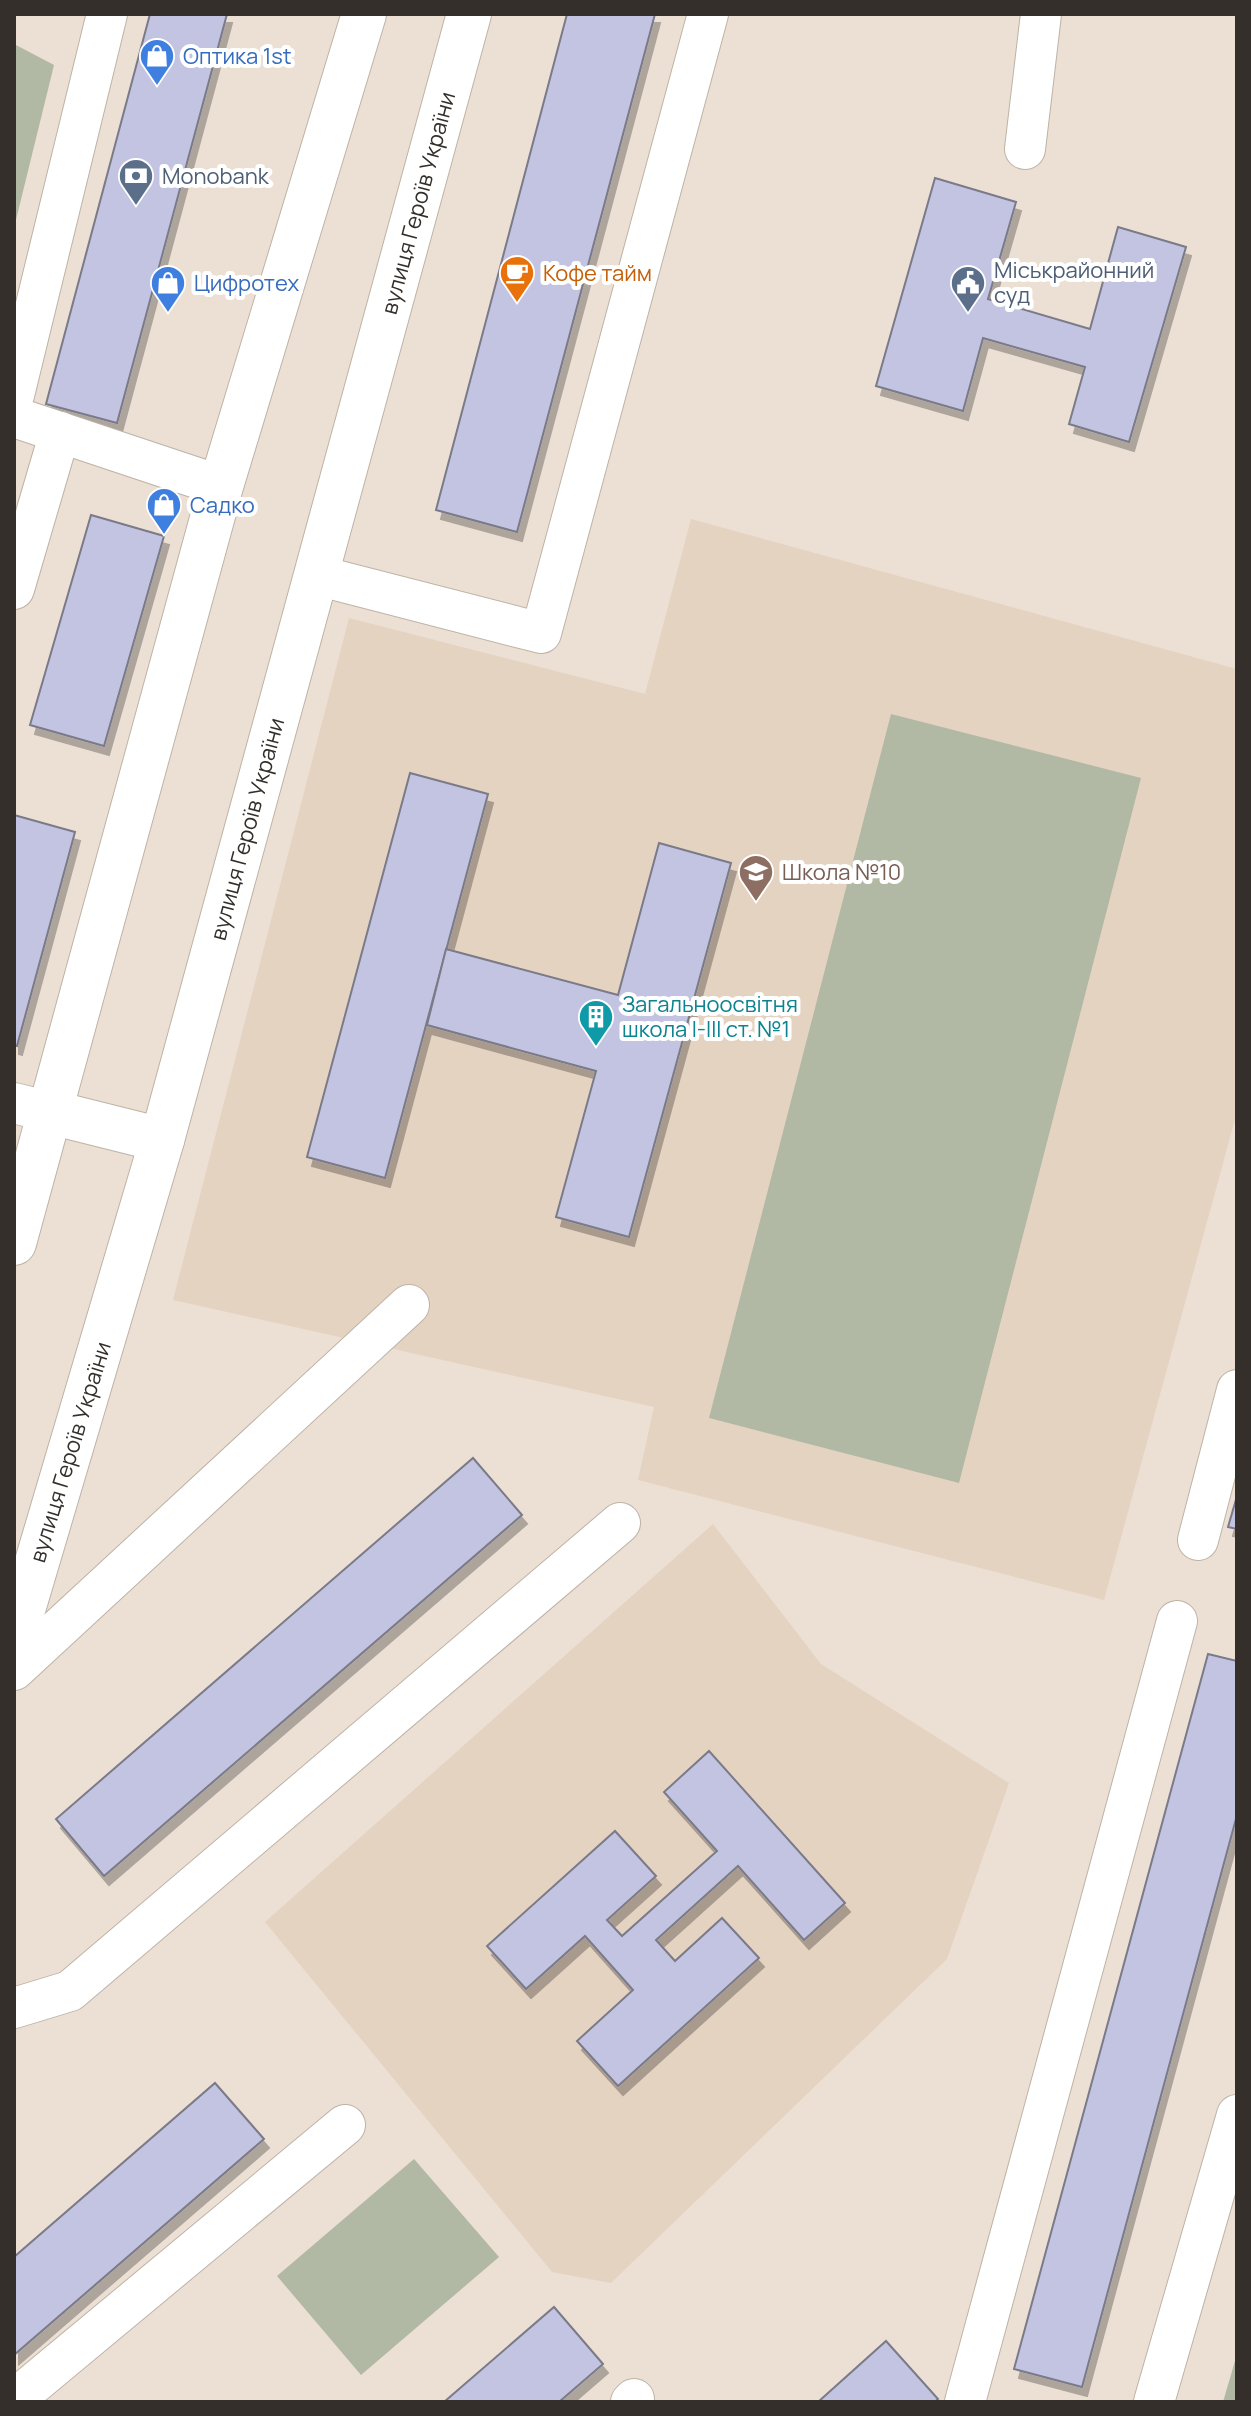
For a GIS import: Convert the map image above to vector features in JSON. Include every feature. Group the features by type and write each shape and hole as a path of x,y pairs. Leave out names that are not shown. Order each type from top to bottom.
{"main road":[{"path":"14,1243 32,1108 364,14"},
{"name":"вулиця Героїв України","path":"14,1640 162,1140 469,14"},
{"path":"32,1108 162,1140"}],"street":[{"path":"14,395 107,14"},
{"path":"316,575 541,633 708,14"},
{"path":"1025,149 1041,14"},
{"path":"14,417 221,486"},
{"path":"14,589 60,432"},
{"path":"14,1670 409,1305"},
{"path":"1198,1540 1237,1390"},
{"path":"14,2008 70,1991 620,1523"},
{"path":"965,2402 1177,1621"},
{"path":"1154,2402 1237,2115"},
{"path":"14,2400 345,2125"}],"shaded area":[{"name":"Школа №10","path":"691,519 1237,669 1237,1112 1104,1600 638,1480 654,1407 173,1300 349,618 645,694"},
{"path":"713,1524 821,1664 1009,1783 947,1959 611,2283 552,2272 265,1922"}],"green space":[{"path":"14,44 54,65 14,228"},
{"path":"891,714 1141,778 959,1483 709,1418"},
{"path":"414,2159 499,2257 361,2375 277,2276"},
{"path":"1237,2354 1237,2402 1223,2402"}],"building":[{"path":"150,14 227,14 117,423 46,404"},
{"path":"567,14 655,14 517,532 436,510"},
{"name":"Міськрайонний суд","path":"935,178 1016,202 988,299 1090,329 1118,227 1186,247 1129,442 1069,424 1085,367 983,338 963,411 876,386"},
{"path":"91,515 164,536 104,746 30,725"},
{"path":"410,773 488,794 385,1178 307,1157"},
{"path":"14,815 75,832 17,1046 14,1045"},
{"name":"Загальноосвітня школа І-ІІІ ст. №1","path":"659,843 731,863 629,1237 556,1217 596,1071 427,1025 446,949 618,995"},
{"path":"473,1458 522,1515 104,1876 56,1819"},
{"path":"1237,1496 1237,1529 1228,1527"},
{"path":"1208,1654 1237,1661 1237,1815 1082,2387 1014,2369"},
{"path":"709,1751 845,1903 804,1940 738,1866 656,1940 675,1961 722,1918 759,1958 618,2086 577,2041 633,1990 585,1936 526,1989 487,1946 615,1831 656,1876 607,1920 622,1936 717,1851 664,1792"},
{"path":"215,2083 264,2139 14,2355 14,2257"},
{"path":"554,2307 603,2364 559,2402 444,2402"},
{"path":"886,2341 938,2399 935,2402 818,2402"}],"place":[{"name":"Оптика 1st","path":"157,87"},
{"name":"Monobank","path":"136,207"},
{"name":"Кофе тайм","path":"517,304"},
{"name":"Цифротех","path":"168,314"},
{"name":"Міськрайонний суд","path":"968,314"},
{"name":"Садко","path":"164,536"},
{"name":"Школа №10","path":"756,903"},
{"name":"Загальноосвітня школа І-ІІІ ст. №1","path":"596,1048"}]}
